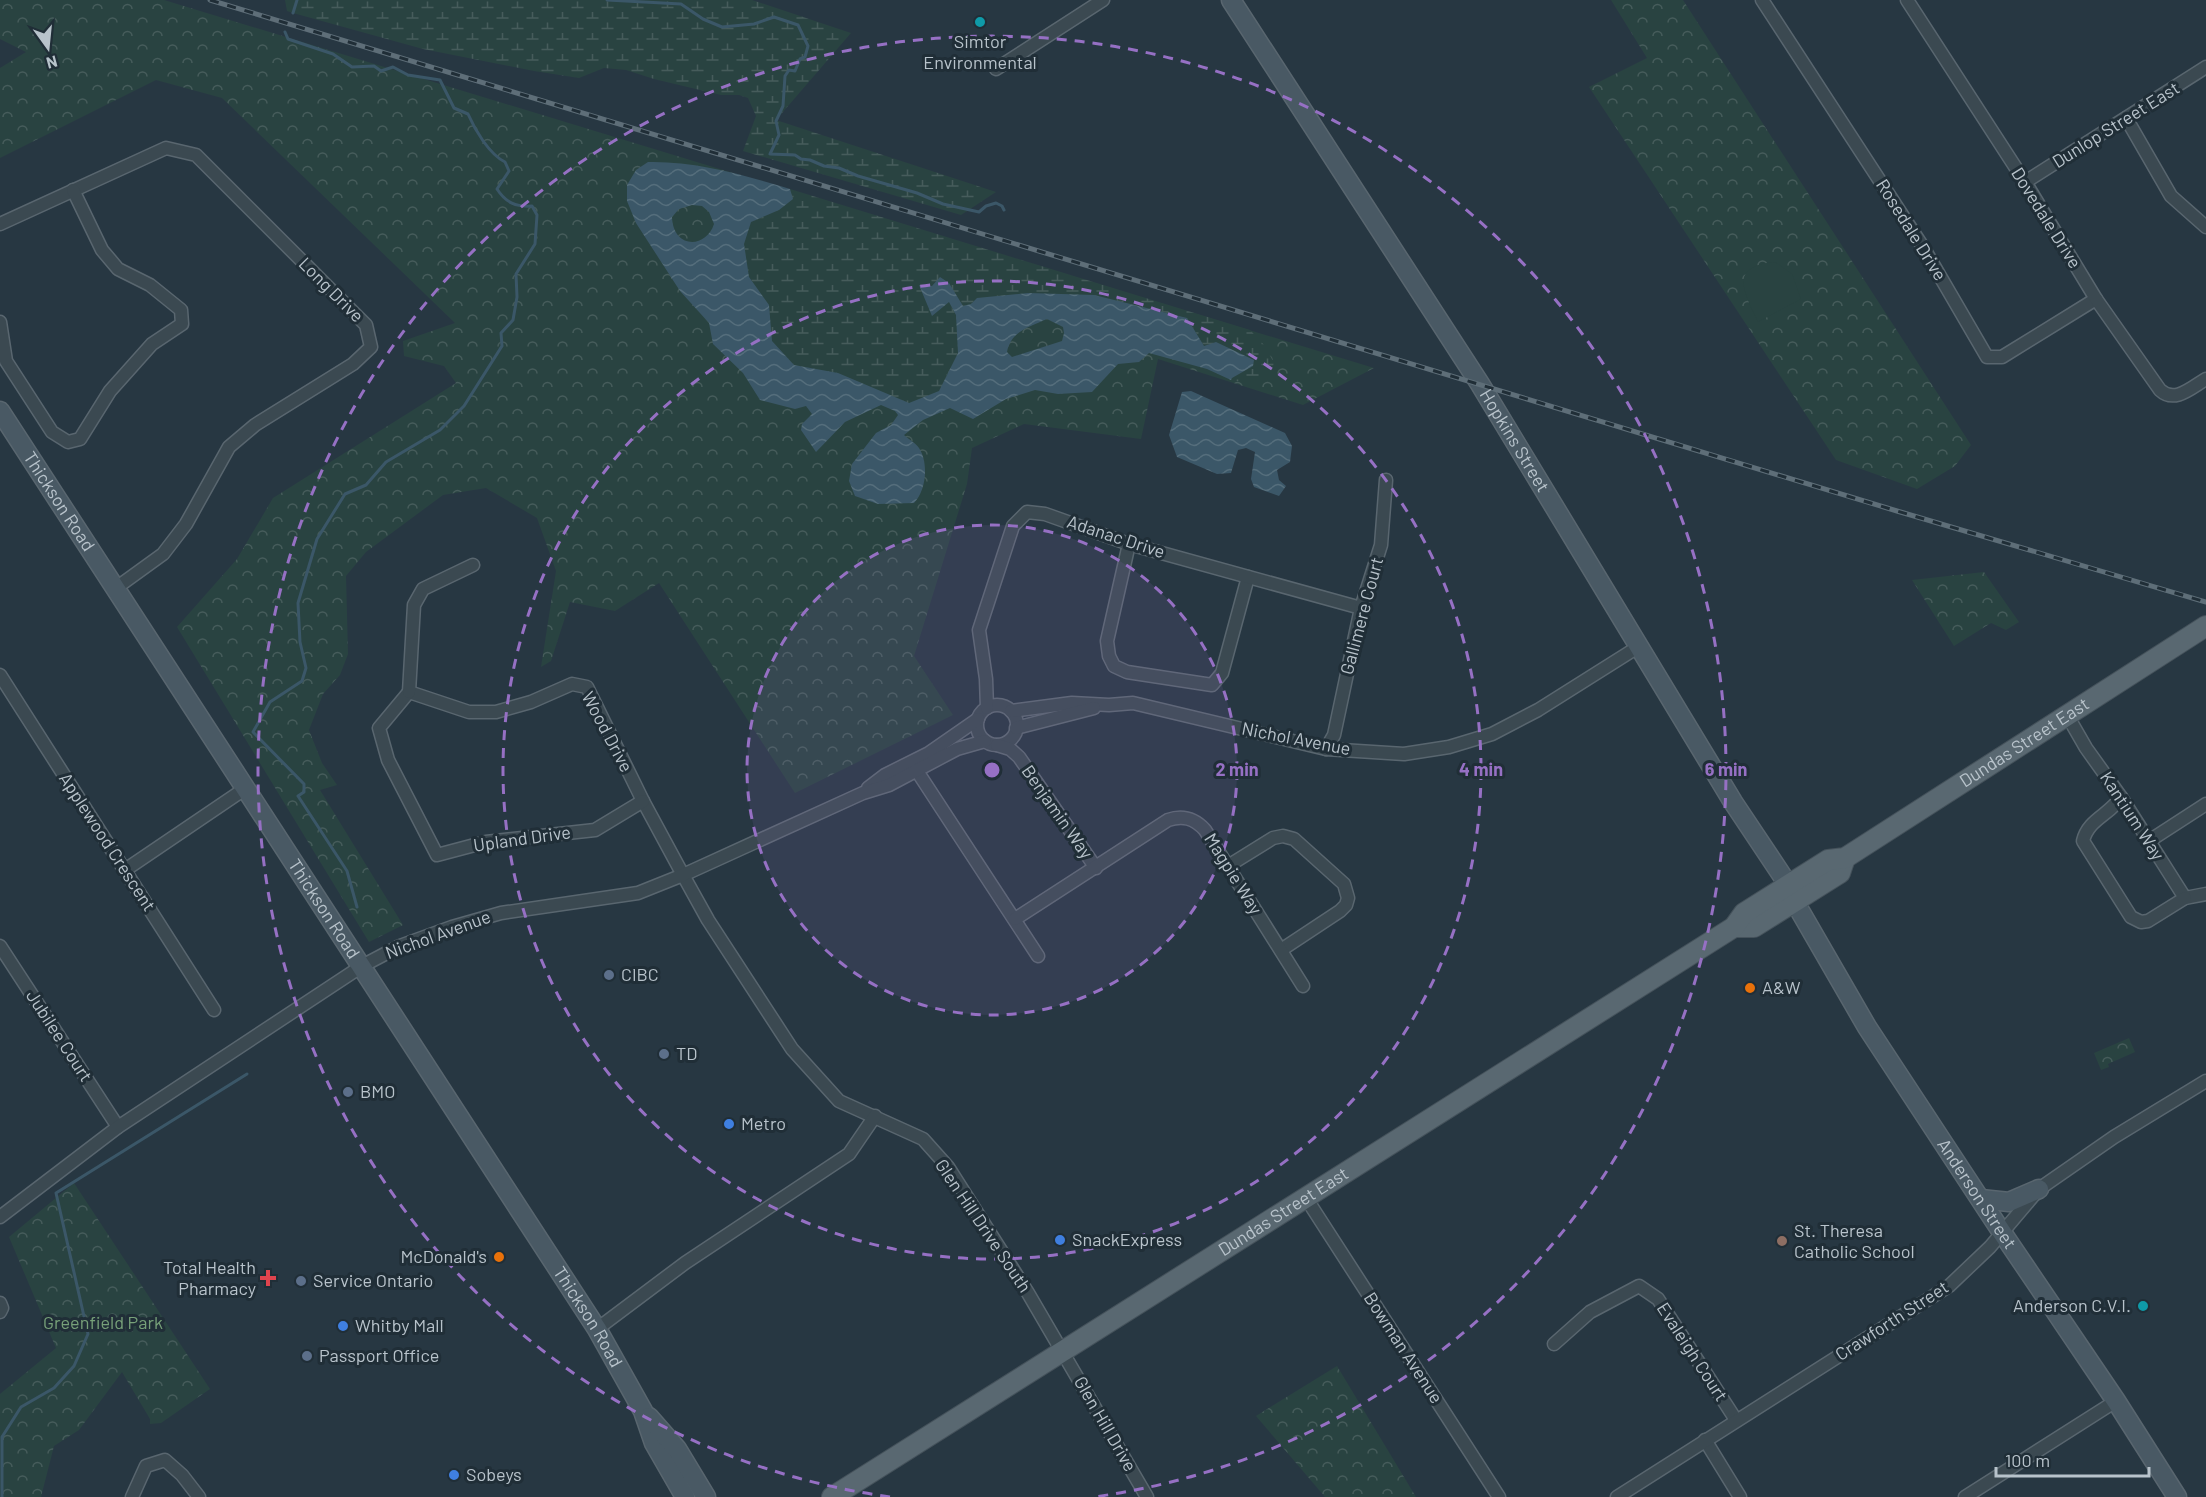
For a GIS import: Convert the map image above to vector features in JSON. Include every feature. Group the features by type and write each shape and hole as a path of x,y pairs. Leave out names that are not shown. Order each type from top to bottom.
{"main road":[{"name":"Hopkins Street","path":"1231,0 1480,384 1638,647 1791,893"},
{"name":"Thickson Road","path":"0,411 597,1329 643,1411 654,1443 685,1497"},
{"name":"Dundas Street East","path":"832,1497 1734,927 1743,913 1840,873 1845,858 2206,626"},
{"name":"Anderson Street","path":"1791,893 1867,1027 2116,1401 2177,1497"},
{"path":"1981,1199 2009,1202 2039,1189"},
{"name":"Thickson Road","path":"643,1411 677,1449 706,1497"}],"street":[{"path":"996,69 1103,0"},
{"name":"Rosedale Drive","path":"1762,0 1923,247 1988,357 2002,357 2096,299"},
{"name":"Dovedale Drive","path":"1907,0 2025,182 2096,299 2164,393 2169,396 2181,394 2206,379"},
{"name":"Dunlop Street East","path":"2025,182 2206,67"},
{"path":"2126,118 2171,196 2206,227"},
{"name":"Long Drive","path":"73,190 166,148 196,155 366,325 371,347 354,364 255,425 229,447 186,524 163,554 116,588"},
{"path":"0,224 73,190 102,250 118,268 150,285 181,310 182,324 152,344 110,391 80,439 68,442 52,432 6,361 0,322"},
{"name":"Gallimere Court","path":"1326,749 1334,735 1361,608 1381,545 1386,480"},
{"name":"Adanac Drive","path":"992,707 982,663 979,630 1012,526 1027,512 1045,514 1128,544 1361,608"},
{"path":"1128,544 1107,641 1109,656 1114,666 1127,672 1212,686 1222,673 1248,577"},
{"path":"409,692 414,605 423,589 473,565"},
{"name":"Nichol Avenue","path":"1011,711 1072,703 1133,704 1326,749 1404,754 1449,747 1492,734 1538,710 1638,647"},
{"name":"Applewood Crescent","path":"0,675 214,1010"},
{"name":"Wood Drive","path":"409,692 469,712 496,712 531,702 572,684 587,687 643,801 683,875"},
{"name":"Upland Drive","path":"409,692 379,728 388,760 437,855 486,842 595,830 643,801"},
{"name":"Nichol Avenue","path":"1015,731 1109,705"},
{"path":"992,707 1011,711 1016,719 1015,731 1005,743 997,745 984,741 978,731 978,719 992,707"},
{"name":"Kantium Way","path":"2067,715 2086,748 2121,797 2185,898"},
{"name":"Nichol Avenue","path":"862,793 885,775 929,753 978,719"},
{"name":"Benjamin Way","path":"1015,731 1019,757"},
{"name":"Nichol Avenue","path":"2,1210 117,1127 362,966 400,946 501,912 638,893 683,875 862,793 889,785 957,749 984,741"},
{"name":"Benjamin Way","path":"997,745 1010,750 1019,757 1096,868"},
{"path":"917,771 1038,956"},
{"path":"124,870 246,788"},
{"path":"2121,797 2115,807 2085,830 2083,841 2131,917 2141,922 2148,921 2185,898 2206,894"},
{"path":"2149,841 2206,804"},
{"name":"Magpie Way","path":"1015,919 1168,820 1180,817 1192,820 1201,826 1303,986"},
{"path":"1228,866 1269,840 1283,836 1294,839 1344,884 1348,898 1346,905 1281,950"},
{"name":"Glen Hill Drive South","path":"683,875 708,920 792,1049 839,1101 923,1139 948,1167 1063,1351"},
{"name":"Jubilee Court","path":"0,946 117,1127"},
{"name":"Crawforth Street","path":"1617,1497 1949,1287 1990,1247 2001,1231 2039,1189 2114,1137 2206,1081"},
{"path":"597,1329 685,1263 849,1154 875,1116"},
{"name":"Bowman Avenue","path":"1306,1198 1499,1497"},
{"name":"Evaleigh Court","path":"1554,1344 1590,1312 1639,1286 1658,1299 1736,1420"},
{"path":"0,1303 2,1308 0,1312"},
{"name":"Glen Hill Drive","path":"1063,1351 1147,1497"},
{"path":"1965,1497 2116,1401"},
{"path":"1705,1440 1740,1497"},
{"path":"132,1497 146,1467 165,1460 182,1475 199,1497"}],"green space":[{"path":"0,0 164,0 1374,368 1303,405 1158,359 1141,439 1024,424 972,448 967,484 914,656 953,715 795,793 659,583 615,611 570,602 551,661 541,667 556,571 537,518 486,488 443,495 366,552 346,576 348,654 340,675 323,694 309,730 322,763 337,785 320,790 403,925 369,942 177,627 237,559 273,498 456,383 444,366 404,356 403,341 455,323 222,98 156,80 0,158 0,68 26,52 0,39"},
{"path":"285,0 752,0 851,33 776,120 996,192 961,215 743,151 756,116 748,98 739,95 721,95 626,70 604,68 579,78 423,49 287,11"},
{"path":"1611,0 1683,0 1971,445 1955,466 1917,489 1836,460 1589,87 1647,58"},
{"path":"790,189 1250,330 1265,346 1274,363 1271,375 1260,385 1231,380 1242,374 1204,346 1187,318 1094,295 1028,293 978,298 971,304 962,306 949,284 919,285 932,316 948,301 956,315 958,352 939,391 909,404 838,373 794,365 771,341 769,305 749,277 743,244 751,222 779,210 793,199"},
{"path":"1775,262 1792,274 1801,299 1758,322 1745,291 1745,275 1760,264"},
{"path":"1984,572 2019,622 2006,630 1991,623 1954,646 1912,580"},
{"path":"2129,1038 2135,1052 2108,1064 2109,1067 2101,1070 2094,1053"},
{"name":"Greenfield Park","path":"74,1183 210,1389 161,1423 150,1424 150,1419 122,1372 79,1430 54,1446 41,1497 0,1497 0,1394 56,1348 9,1237"},
{"path":"1337,1366 1416,1497 1325,1497 1256,1416"}],"water":[{"path":"648,162 702,166 790,189 793,199 779,210 751,222 744,244 749,277 769,305 772,341 794,365 838,373 909,403 939,391 958,353 956,315 949,302 932,316 919,285 932,286 940,277 949,283 963,306 971,304 977,298 1028,293 1094,295 1187,318 1204,346 1216,342 1254,360 1253,366 1231,380 1207,369 1149,353 1139,362 1118,364 1092,392 1058,394 1035,390 1006,399 973,419 950,408 923,420 904,435 918,446 924,461 925,477 918,498 914,503 878,504 855,496 849,481 852,464 876,433 891,425 898,415 895,411 881,405 845,422 816,452 801,430 802,424 812,414 806,406 795,409 760,400 743,373 713,344 709,323 680,291 636,223 627,201 627,185 636,170","holes":["692,205 702,206 709,212 714,224 704,238 690,242 678,235 672,217 679,209","1047,319 1063,327 1062,341 1012,357 1007,352 1012,339 1017,334"]},
{"path":"1191,391 1285,433 1292,446 1290,462 1277,470 1279,480 1286,486 1279,496 1254,487 1251,479 1255,452 1246,448 1238,450 1231,473 1217,474 1177,457 1169,435 1182,392"}],"waterway":[{"path":"293,13 297,0"},
{"path":"607,0 681,4 703,19 722,27 754,24 774,17 798,25 808,46 805,57 800,59 795,71 789,70 785,76 783,106 776,121 779,135 770,154 795,155 801,159 839,168 858,176 917,193 943,204 979,212 986,206 996,203 1004,210"},
{"path":"285,32 288,39 333,54 352,67 374,66 381,71 393,67 408,75 440,80 454,108 468,114 488,148 505,162 509,171 497,189 500,194 512,203 532,206 537,215 535,244 516,274 517,297 513,320 501,333 502,346 464,406 440,430 386,462 366,485 345,494 317,539 298,603 300,642 306,668 302,681 270,702 253,732 304,784 304,792 298,796 347,871 357,907"},
{"path":"2,1497 2,1437 21,1407 54,1388 74,1366 88,1334 56,1193 247,1074"}],"railway":[{"path":"210,0 1897,511 2206,602"}],"place":[{"name":"Simtor Environmental","path":"980,22"},
{"name":"CIBC","path":"609,975"},
{"name":"A&W","path":"1750,988"},
{"name":"TD","path":"664,1054"},
{"name":"BMO","path":"348,1092"},
{"name":"Metro","path":"729,1124"},
{"name":"SnackExpress","path":"1060,1240"},
{"name":"St. Theresa Catholic School","path":"1782,1241"},
{"name":"McDonald's","path":"499,1257"},
{"name":"Total Health Pharmacy","path":"268,1278"},
{"name":"Service Ontario","path":"301,1281"},
{"name":"Anderson C.V.I.","path":"2143,1306"},
{"name":"Whitby Mall","path":"343,1326"},
{"name":"Passport Office","path":"307,1356"},
{"name":"Sobeys","path":"454,1475"}]}
